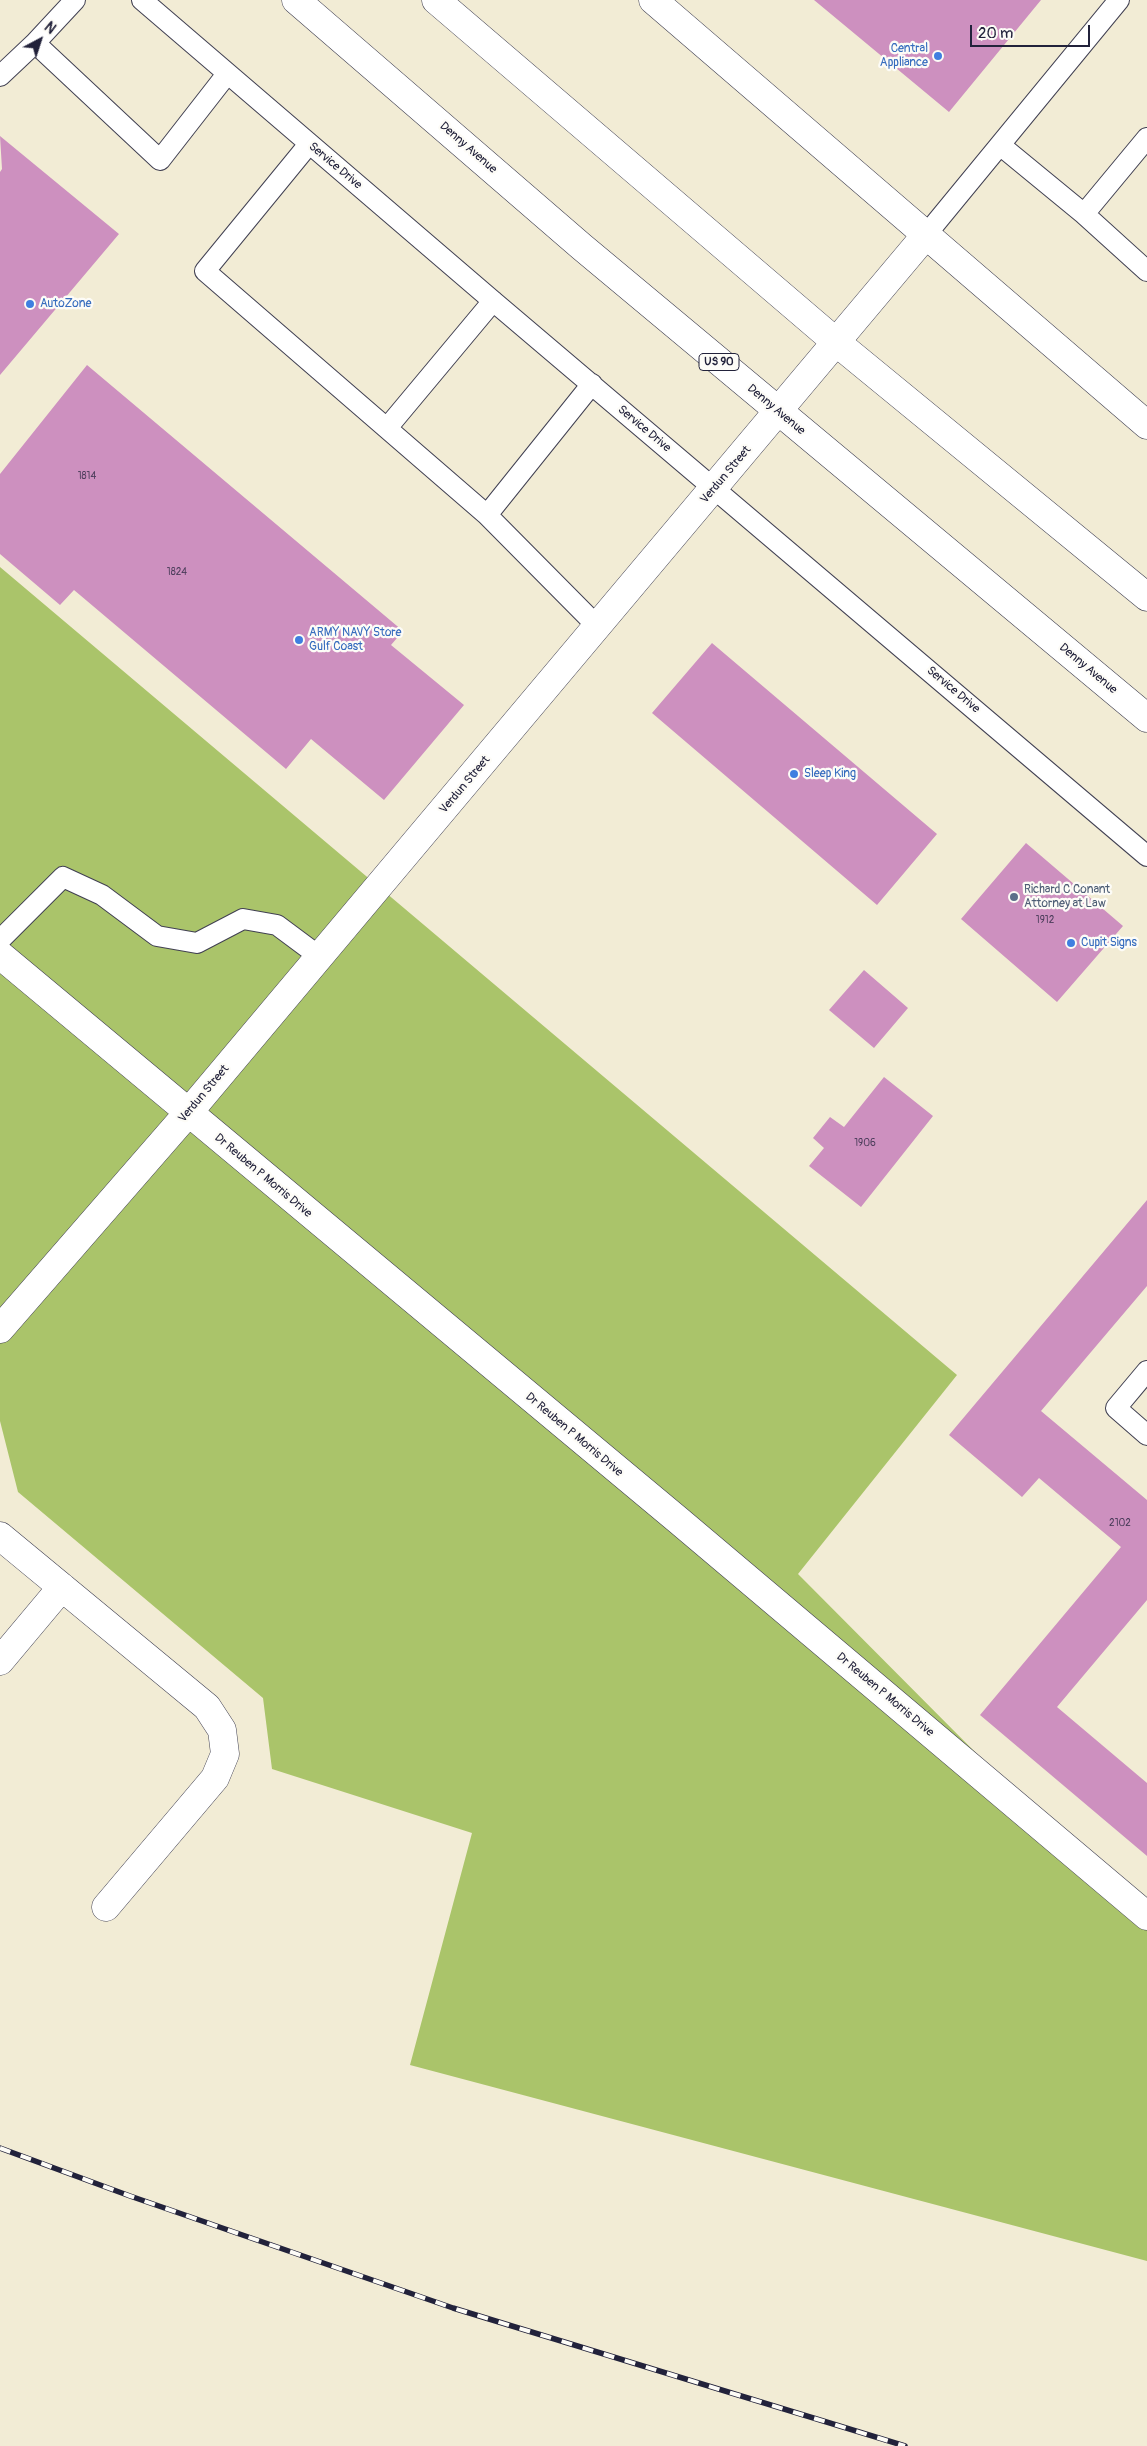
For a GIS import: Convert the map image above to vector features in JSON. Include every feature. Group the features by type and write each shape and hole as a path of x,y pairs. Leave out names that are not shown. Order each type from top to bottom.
{"street":[{"name":"Denny Avenue","path":"296,0 778,412 1147,718"},
{"path":"436,0 836,342 1147,597"},
{"path":"653,0 925,236 1147,425"},
{"name":"Verdun Street","path":"0,1329 188,1114 925,236"},
{"name":"Dr Reuben P Morris Drive","path":"0,955 188,1114 678,1520 1147,1916"},
{"path":"0,1536 207,1707 222,1730 225,1754 215,1778 106,1907"},
{"path":"0,1661 62,1587"}],"lane":[{"path":"0,76 35,44 75,0"},
{"name":"Service Drive","path":"142,0 493,301 715,487 1147,856"},
{"path":"925,236 1119,0"},
{"path":"35,44 160,160 227,74"},
{"path":"1084,214 1147,138"},
{"path":"309,144 205,271 487,514 598,627"},
{"path":"1000,145 1084,214 1147,271"},
{"path":"387,428 493,301"},
{"path":"487,514 592,384"},
{"path":"0,940 63,877 102,895 157,936 197,943 244,919 277,925 320,956"},
{"path":"1147,1371 1116,1408 1147,1435"}],"green space":[{"path":"0,567 957,1375 798,1574 1147,1925 1147,2261 410,2065 472,1833 272,1769 263,1698 18,1492 0,1421"}],"building":[{"name":"Central Appliance","path":"814,0 1041,0 949,112"},
{"name":"AutoZone","path":"0,136 119,234 0,375 0,172 2,169"},
{"path":"87,365 403,631 391,645 464,705 384,800 311,739 286,769 74,590 60,605 0,554 0,474"},
{"name":"Sleep King","path":"712,643 937,834 877,905 652,713"},
{"path":"1026,843 1123,926 1057,1002 961,919"},
{"path":"864,970 908,1008 874,1048 829,1010"},
{"path":"884,1077 933,1116 861,1207 809,1166 824,1148 813,1138 830,1117 844,1127"},
{"path":"1147,1200 1147,1286 1041,1411 1147,1500 1147,1600 1057,1707 1147,1783 1147,1856 980,1715 1121,1547 1039,1478 1022,1497 949,1435"}],"railway":[{"path":"0,2148 130,2196 453,2308 905,2446"}],"place":[{"name":"Central Appliance","path":"938,56"},
{"name":"AutoZone","path":"30,304"},
{"name":"ARMY NAVY Store Gulf Coast","path":"299,640"},
{"name":"Sleep King","path":"794,774"},
{"name":"Richard C Conant Attorney at Law","path":"1014,897"},
{"name":"Cupit Signs","path":"1071,943"}]}
